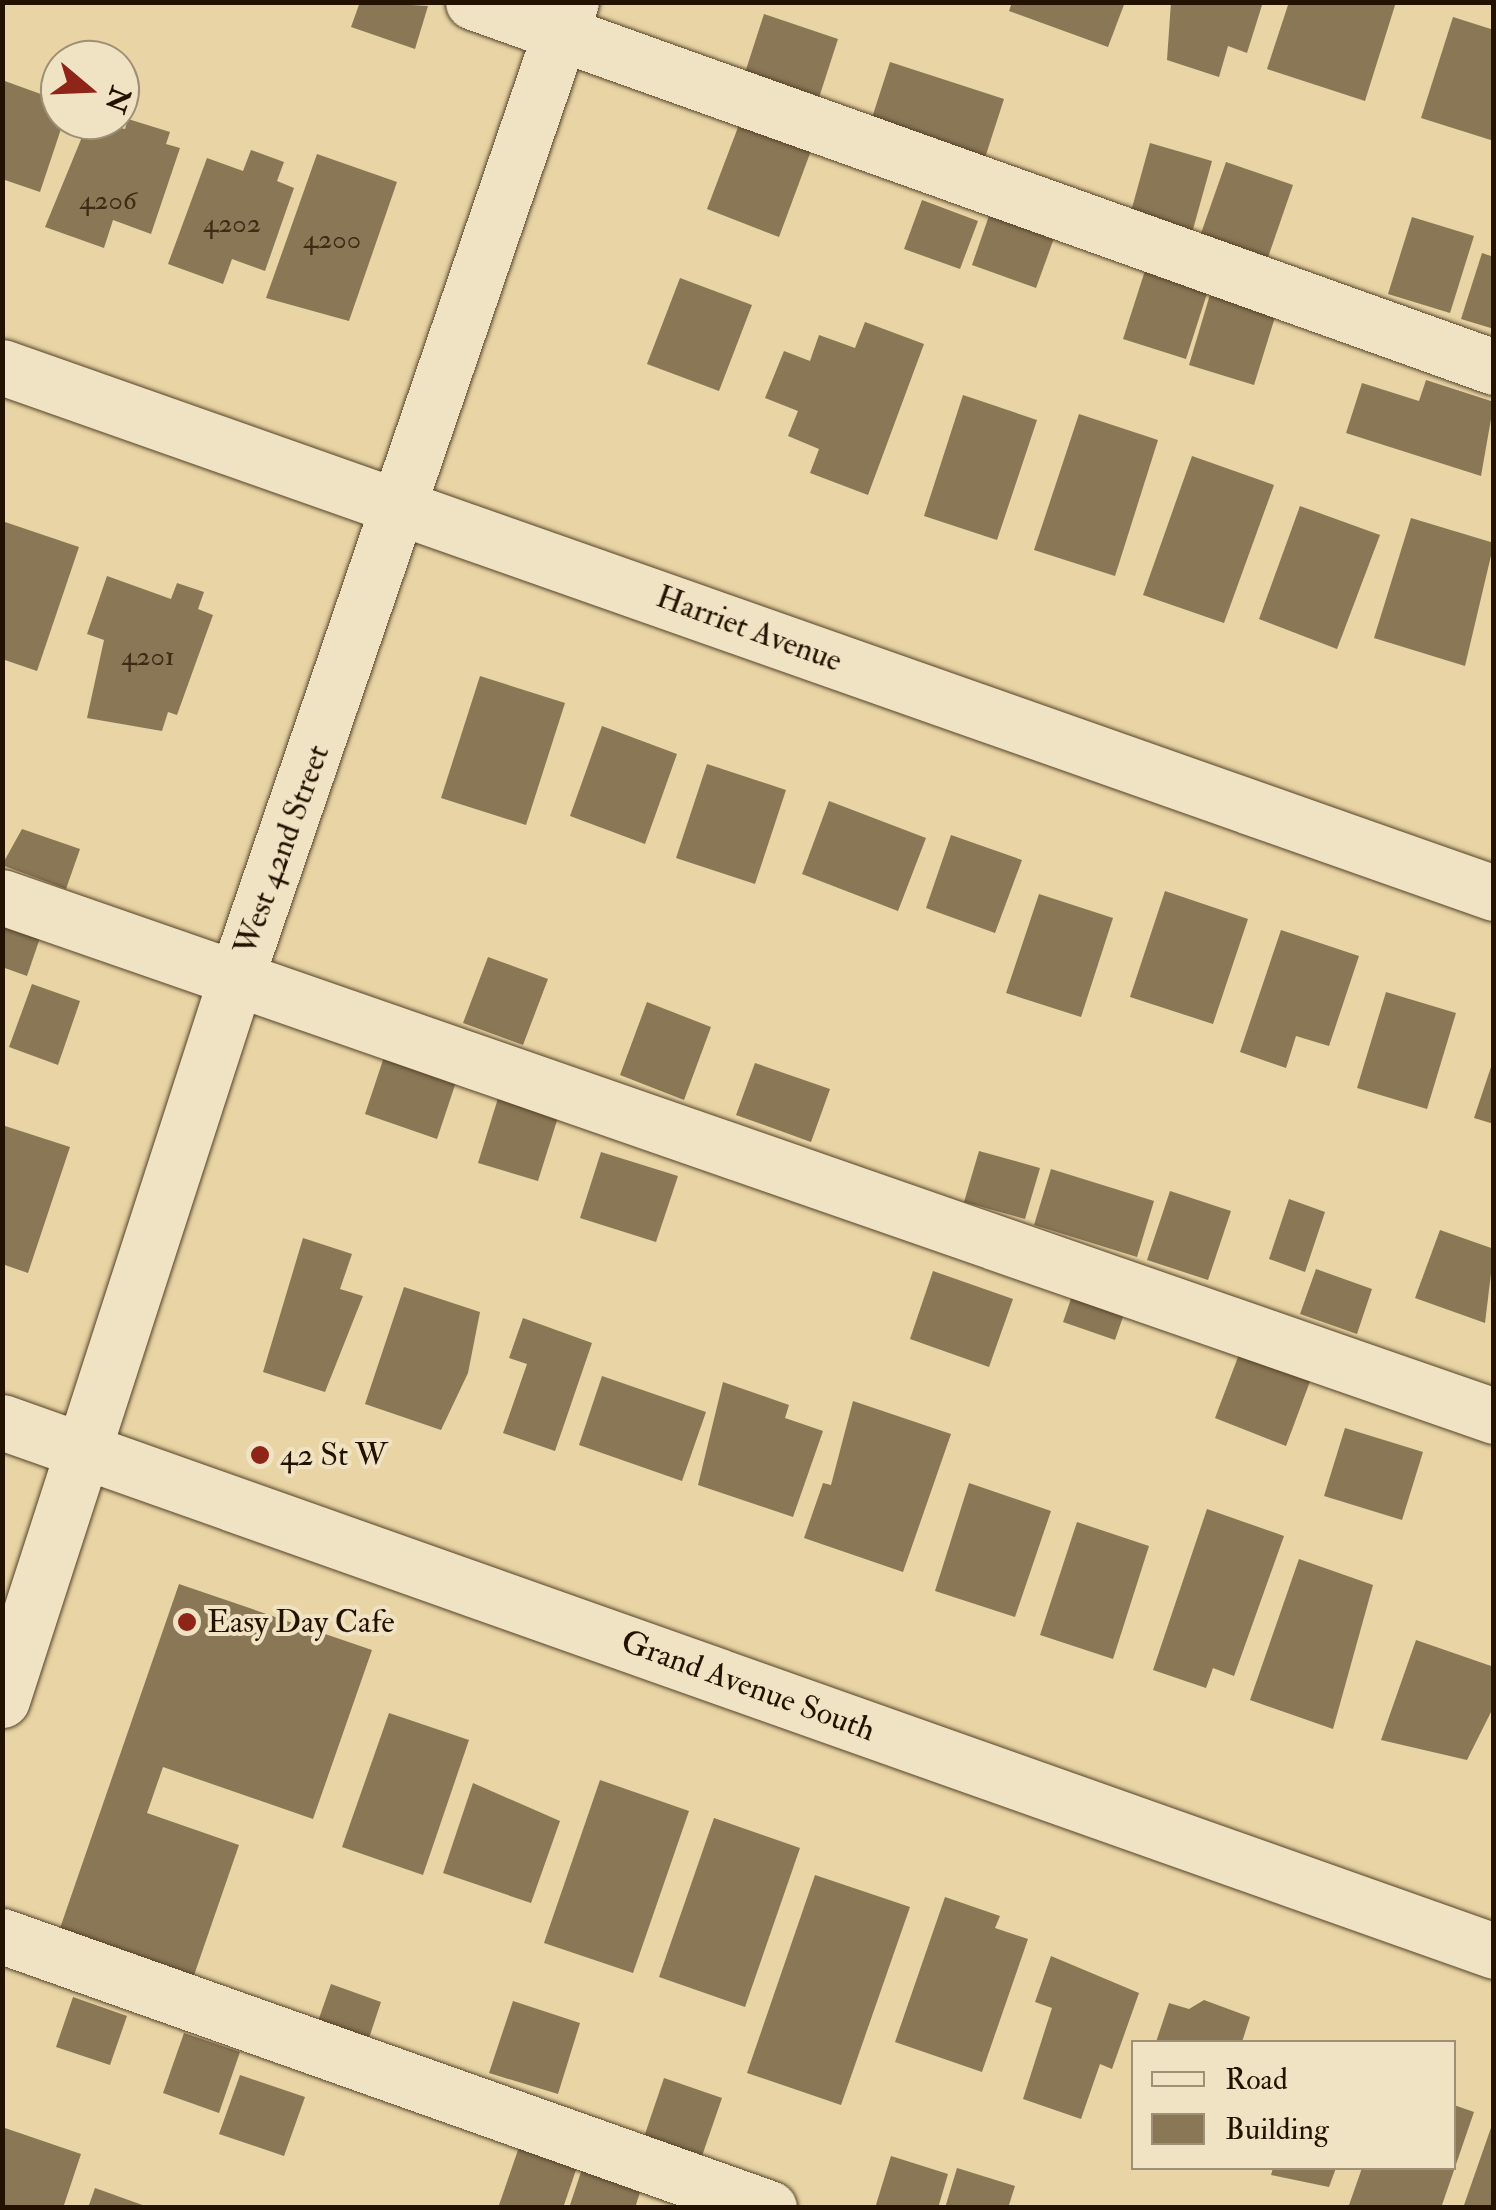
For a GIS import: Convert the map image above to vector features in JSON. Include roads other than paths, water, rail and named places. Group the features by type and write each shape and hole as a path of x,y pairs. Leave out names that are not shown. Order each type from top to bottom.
{"street":[{"path":"472,2 566,18 1494,367"},
{"name":"West 42nd Street","path":"2,1700 86,1452 236,978 404,506 566,18"},
{"name":"Harriet Avenue","path":"2,367 1494,893"},
{"path":"2,897 1494,1416"},
{"name":"Grand Avenue South","path":"2,1422 1494,1952"},
{"path":"2,1936 769,2208"}],"place":[{"name":"42 St W","path":"260,1455"},
{"name":"Easy Day Cafe","path":"187,1622"}]}
